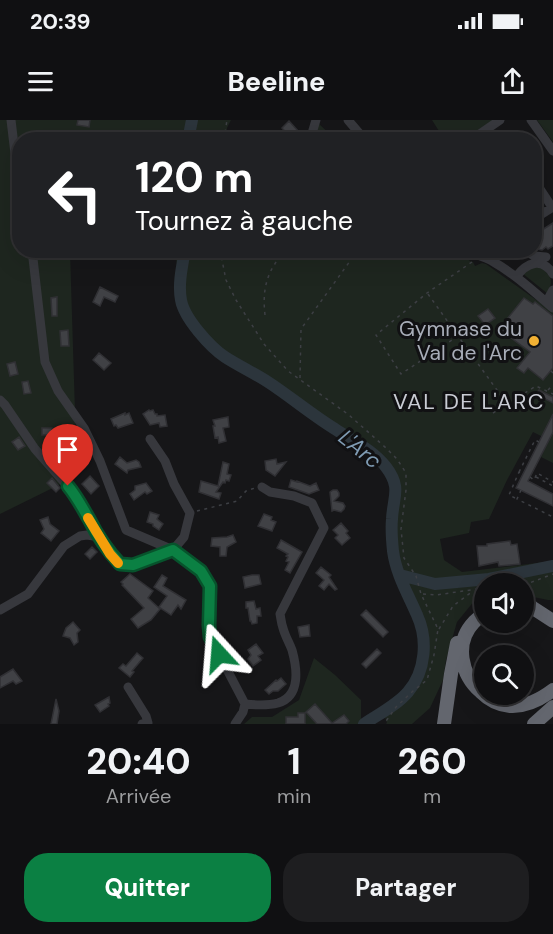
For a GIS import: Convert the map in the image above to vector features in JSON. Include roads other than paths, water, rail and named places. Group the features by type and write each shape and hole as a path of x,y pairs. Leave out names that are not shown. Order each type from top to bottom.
{"highway":[{"path":"534,603 553,613"},
{"path":"534,609 553,621"},
{"path":"444,724 455,647 461,631 474,615"},
{"path":"474,621 466,634 462,659 467,676 476,688 495,703 510,706 530,703 553,690"},
{"path":"534,724 553,707"}],"street":[{"path":"348,120 358,132"},
{"path":"483,132 500,120"},
{"path":"544,138 553,133"},
{"path":"542,135 553,151"},
{"path":"542,191 553,207"},
{"path":"542,257 546,257"},
{"path":"33,258 45,362 58,391 84,428 100,461 126,530 173,550 201,571 210,586 210,637 244,704 243,712 235,724"},
{"path":"486,258 516,277 551,307"},
{"path":"497,258 499,265"},
{"path":"516,277 524,268 533,263 545,265 553,274"},
{"path":"551,307 548,299 553,290"},
{"path":"0,400 35,449 78,498 110,554 120,564 133,565 173,550 184,537 190,513 174,484 165,461 150,439"},
{"path":"244,704 279,703 290,695 296,683 297,674 292,650 283,629 280,614 324,528 312,503 294,496 270,492 262,487"},
{"path":"0,610 28,594 64,546 80,536 100,537"},
{"path":"128,687 146,716 148,723 141,724"}],"waterway":[{"name":"L'Arc","path":"190,132 192,120"},
{"name":"L'Arc","path":"184,258 180,282 181,300 187,315 205,339 225,357 268,382 326,424 369,451 381,461 394,481 393,551 400,576 421,624 424,644 422,665 414,684 404,697 364,724"},
{"path":"400,575 435,584 489,579 553,566"}],"place":[{"name":"Gymnase du Val de l'Arc","path":"534,341"}],"district":[{"name":"VAL DE L'ARC","path":"469,401"}]}
